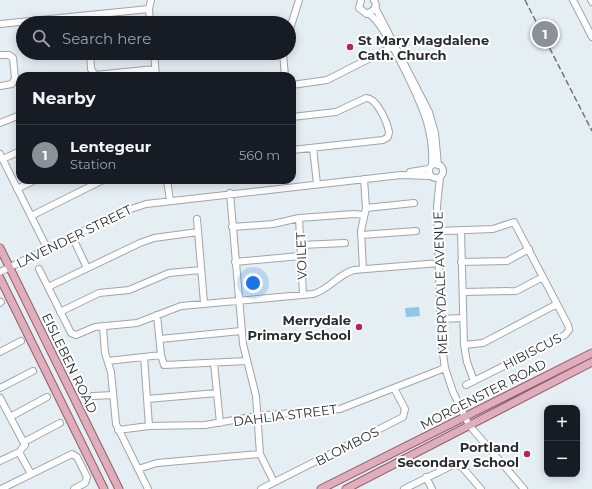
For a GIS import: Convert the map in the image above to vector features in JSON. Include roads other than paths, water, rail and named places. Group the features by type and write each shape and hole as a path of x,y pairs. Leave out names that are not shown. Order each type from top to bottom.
{"main road":[{"name":"EISLEBEN ROAD","path":"0,248 119,489"},
{"name":"EISLEBEN ROAD","path":"0,278 104,489"},
{"name":"MORGENSTER ROAD","path":"321,489 592,353"},
{"name":"MORGENSTER ROAD","path":"346,489 592,362"}],"street":[{"path":"150,16 151,0"},
{"path":"294,16 299,0"},
{"path":"355,0 360,3"},
{"name":"MERRYDALE AVENUE","path":"374,0 418,94 430,134 432,170 438,194"},
{"path":"575,1 592,37"},
{"name":"MERRYDALE AVENUE","path":"360,3 362,12 369,14 376,19 418,94"},
{"path":"369,14 376,7"},
{"path":"79,16 149,9"},
{"path":"0,24 16,22"},
{"path":"296,84 327,80 392,47"},
{"path":"0,56 9,55 13,58 15,78 12,84 0,86"},
{"path":"90,60 91,70 93,72"},
{"path":"154,60 155,72"},
{"path":"284,60 285,72"},
{"path":"125,72 155,69"},
{"path":"296,117 336,112 367,98 375,102 389,130 388,137 383,140 296,150"},
{"path":"0,123 16,117"},
{"path":"312,148 317,184"},
{"path":"16,152 1,156 47,248"},
{"name":"MERRYDALE AVENUE","path":"432,170 443,170 440,177 438,194 438,231 440,319 445,368 469,426 524,489"},
{"name":"LAVENDER STREET","path":"0,272 136,206 170,200 401,175 432,170 440,177"},
{"path":"363,269 361,236 366,208 364,179"},
{"path":"17,189 27,184"},
{"path":"31,216 95,184"},
{"path":"168,184 170,200"},
{"path":"230,193 241,331 254,384 260,454 274,482"},
{"path":"366,208 414,203"},
{"path":"232,227 273,224 299,218 354,214 364,215"},
{"name":"VOILET","path":"299,218 303,295"},
{"path":"197,219 204,303"},
{"name":"HIBISCUS","path":"438,231 493,229 514,222 569,330 566,335 474,381"},
{"path":"461,230 464,345 467,362 474,381 466,385"},
{"path":"361,236 416,231"},
{"path":"48,287 149,240 198,232"},
{"path":"72,236 87,268"},
{"path":"301,245 346,243"},
{"path":"461,262 507,261 529,249"},
{"path":"235,262 300,256"},
{"path":"39,269 71,333 74,335 103,326 137,323 180,306 303,295 320,292 344,273 354,270 439,263"},
{"path":"60,312 99,293 129,290 169,273 201,270"},
{"path":"462,292 516,291 543,277"},
{"path":"464,345 483,343 557,304"},
{"path":"157,315 163,364 167,366 247,360"},
{"path":"440,319 463,318"},
{"path":"103,326 105,354 111,372 118,430 148,489"},
{"path":"160,339 241,331"},
{"path":"0,352 21,340"},
{"path":"108,361 161,355"},
{"path":"144,356 149,426"},
{"path":"214,362 220,423"},
{"name":"DAHLIA STREET","path":"118,430 149,426 188,426 220,423 257,416 340,409 445,368"},
{"path":"0,388 33,371"},
{"name":"BLOMBOS","path":"261,489 403,417 405,409 394,388"},
{"path":"147,399 217,393"},
{"path":"93,396 113,395"},
{"path":"10,417 47,397"},
{"path":"0,398 24,442 24,448 19,452 0,461"},
{"path":"24,442 60,423"},
{"path":"19,452 31,474"},
{"path":"138,469 155,463 260,454"},
{"path":"1,489 69,455 75,455 87,479 84,484 74,489"},
{"path":"404,489 451,465 457,465 481,489"},
{"path":"426,477 432,489"}],"railway":[{"path":"525,0 592,131"}],"place":[{"name":"Lentegeur","path":"545,34"},
{"name":"St Mary Magdalene Cath. Church","path":"350,47"},
{"name":"Merrydale Primary School","path":"359,327"},
{"name":"Portland Secondary School","path":"527,454"}]}
